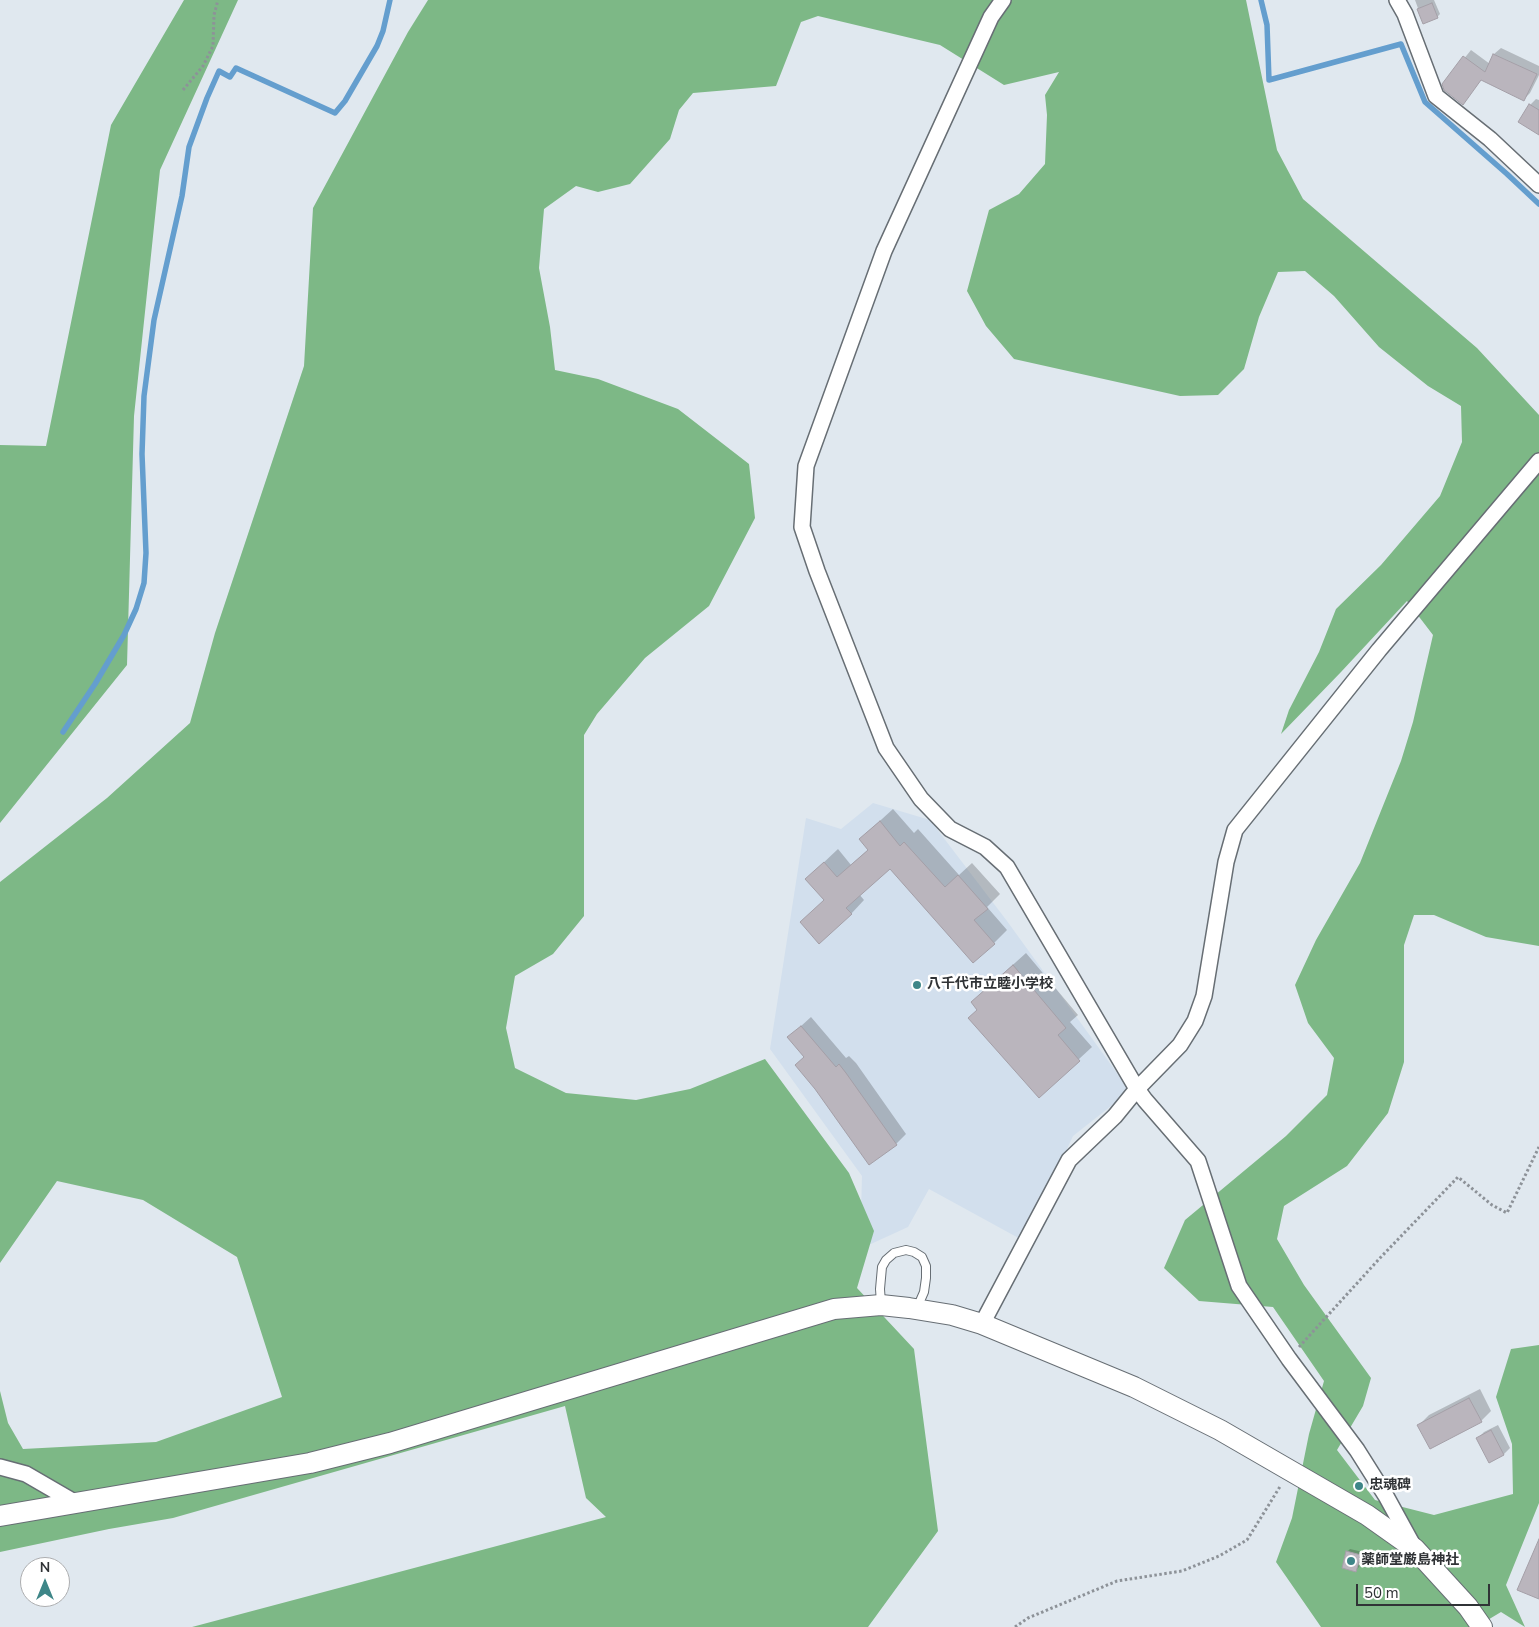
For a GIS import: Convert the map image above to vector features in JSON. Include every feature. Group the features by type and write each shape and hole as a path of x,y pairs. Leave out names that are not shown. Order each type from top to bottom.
{"street":[{"path":"1003,0 990,17 884,251 806,466 802,527 817,571 886,748 921,799 950,828 985,847 1007,867 1145,1100 1198,1162 1238,1286 1288,1359 1357,1450 1386,1496 1415,1549"},
{"path":"1397,0 1405,14 1436,96 1490,139 1539,185"},
{"path":"982,1324 1069,1160 1115,1116 1180,1045 1196,1021 1204,996 1226,862 1235,830 1379,650 1539,461"},
{"path":"0,1516 310,1463 390,1443 834,1308 881,1305 952,1315 982,1324 1146,1393 1220,1430 1367,1515 1415,1549 1468,1607 1482,1627"},
{"path":"0,1467 26,1474 76,1503"}],"lane":[{"path":"881,1305 882,1267 886,1260 894,1253 906,1250 922,1257 926,1266 924,1292 917,1309"}],"path":[{"path":"183,90 203,66 213,46 214,15 218,0"},
{"path":"1288,1359 1380,1258 1458,1178 1492,1205 1506,1213 1539,1147"},
{"path":"1015,1627 1028,1618 1117,1581 1182,1571 1226,1552 1247,1540 1290,1469"}],"shaded area":[{"name":"八千代市立睦小学校","path":"873,803 930,820 1007,921 1130,1091 1073,1136 1024,1241 929,1189 908,1227 860,1249 862,1176 770,1049 806,818 841,829"}],"green space":[{"path":"184,0 238,0 160,170 134,416 127,665 0,823 0,445 46,446 111,125"},
{"path":"428,0 1246,0 1277,150 1303,199 1477,348 1539,415 1539,946 1486,937 1434,915 1414,915 1404,945 1404,1062 1388,1113 1347,1166 1284,1206 1277,1239 1304,1285 1371,1378 1363,1406 1337,1450 1375,1500 1434,1515 1513,1494 1512,1444 1496,1397 1511,1349 1539,1345 1539,1503 1506,1585 1525,1627 1501,1612 1476,1627 1321,1627 1276,1562 1292,1518 1309,1434 1324,1381 1273,1307 1199,1301 1164,1268 1185,1220 1286,1136 1327,1095 1334,1058 1308,1023 1295,985 1316,940 1360,863 1401,761 1413,722 1433,635 1407,601 1281,734 1289,710 1319,652 1336,609 1381,565 1440,496 1462,442 1461,406 1428,386 1379,347 1334,296 1305,271 1278,272 1259,317 1244,369 1218,395 1180,396 1014,359 986,326 967,291 989,210 1019,194 1045,164 1047,115 1045,95 1059,72 1004,85 940,45 818,16 801,22 776,86 693,93 679,110 670,139 630,184 598,192 576,186 544,209 539,268 550,327 555,370 598,379 678,409 749,464 755,518 709,606 645,658 597,714 584,735 584,916 553,954 515,976 506,1028 515,1068 566,1093 636,1100 690,1089 765,1059 849,1173 874,1231 857,1288 914,1349 938,1531 868,1627 192,1627 606,1517 586,1498 565,1406 173,1518 109,1529 0,1552 0,1391 8,1423 23,1449 156,1442 282,1397 237,1257 143,1200 57,1181 0,1263 0,882 107,798 190,723 215,633 304,366 313,208 408,32"}],"building":[{"path":"1432,3 1438,18 1423,24 1417,9"},
{"path":"1493,54 1537,74 1524,101 1481,80 1463,105 1444,90 1442,84 1463,56 1485,72"},
{"path":"1529,104 1539,110 1539,135 1518,122"},
{"path":"880,821 900,846 904,842 945,887 958,875 988,909 974,920 995,944 973,963 890,869 846,908 852,914 819,944 800,922 824,900 805,879 824,862 837,877 868,850 859,839"},
{"path":"1013,965 1066,1028 1058,1035 1080,1061 1039,1098 968,1018 977,1010 971,1002"},
{"path":"801,1026 836,1067 839,1064 897,1145 869,1165 815,1089 795,1065 804,1057 787,1037"},
{"path":"1469,1398 1482,1422 1430,1449 1417,1425"},
{"path":"1491,1430 1504,1455 1489,1463 1476,1438"},
{"path":"1539,1539 1539,1599 1517,1590"},
{"name":"薬師堂厳島神社","path":"1346,1551 1361,1555 1356,1572 1342,1568"}],"waterway":[{"path":"63,732 95,684 124,635 136,609 144,583 146,553 142,454 144,396 154,320 182,196 189,147 219,71 230,77 236,68 335,113 345,101 377,46 383,31 390,0"},
{"path":"1261,0 1267,25 1269,80 1401,44 1425,102 1539,204"}],"place":[{"name":"八千代市立睦小学校","path":"917,985"},
{"name":"忠魂碑","path":"1359,1486"},
{"name":"薬師堂厳島神社","path":"1351,1561"}]}
